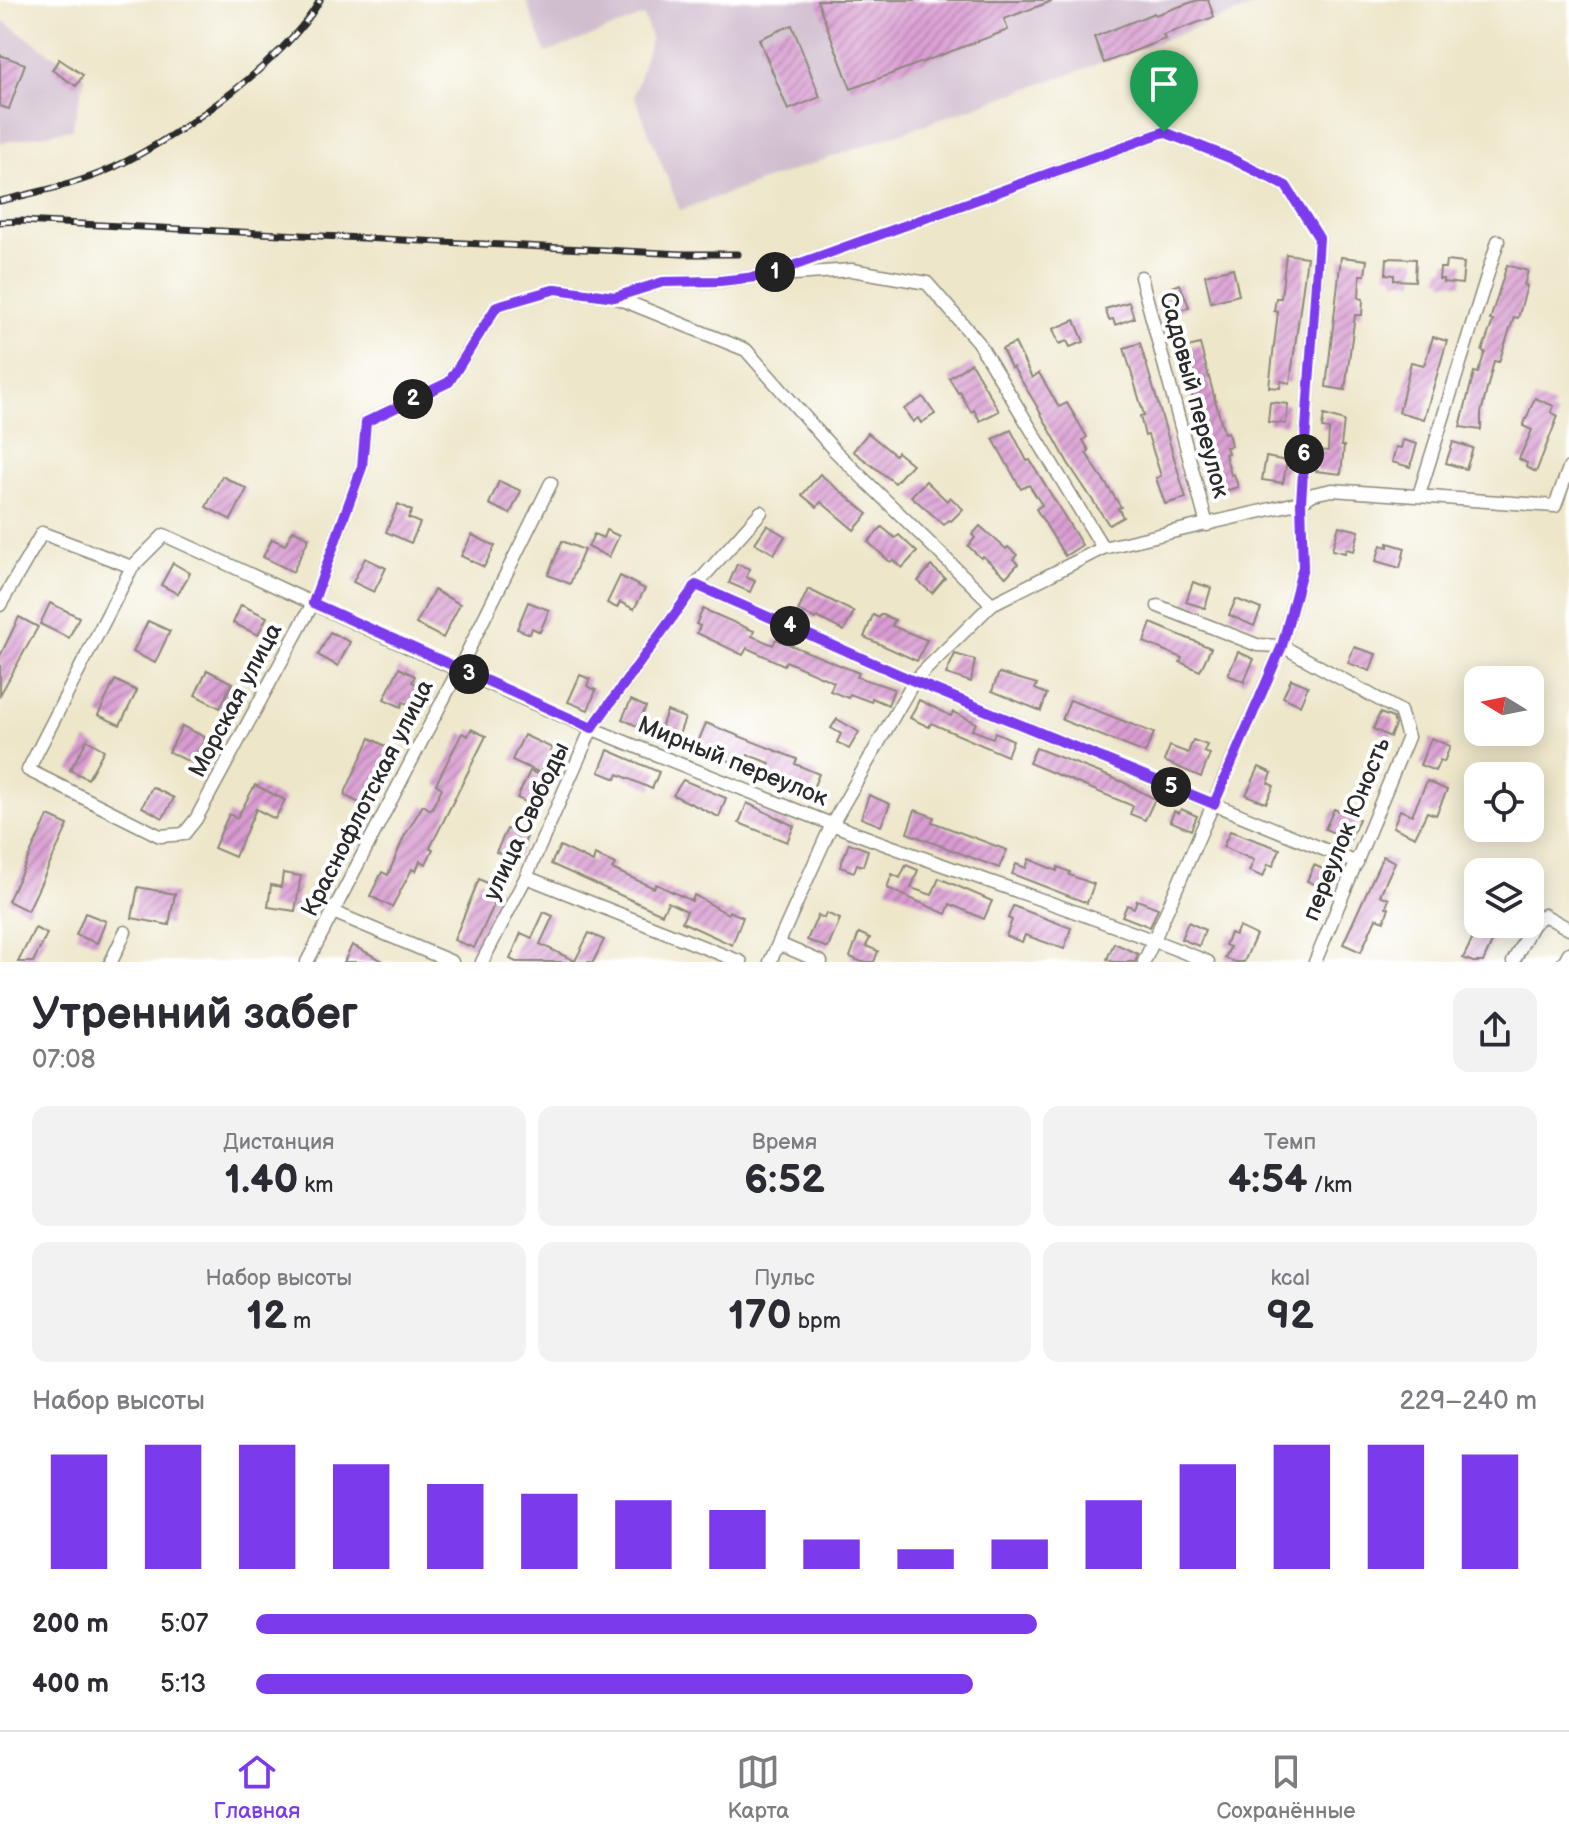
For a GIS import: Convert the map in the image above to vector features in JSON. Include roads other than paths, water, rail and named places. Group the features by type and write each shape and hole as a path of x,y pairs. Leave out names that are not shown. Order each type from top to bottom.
{"street":[{"path":"765,276 1164,132 1230,158 1286,186 1319,238 1301,502 1303,567 1282,646 1144,962"},
{"path":"1419,495 1498,241"},
{"path":"615,297 663,282 720,281 852,270 927,283 978,342 1103,548"},
{"name":"Садовый переулок","path":"1141,277 1207,525"},
{"name":"Морская улица","path":"132,567 28,770 160,836 184,834 196,819 313,603 362,467 366,422 449,382 497,306 556,289 615,297"},
{"path":"615,297 746,350 834,450 992,604"},
{"path":"770,962 832,824 914,681 992,604 1103,548 1301,502 1313,494 1332,490 1555,506 1569,468"},
{"name":"Краснофлотская улица","path":"307,962 459,669 551,483"},
{"name":"улица Свободы","path":"482,962 526,877 592,728 696,585 761,512"},
{"path":"0,605 42,533 132,567"},
{"name":"Мирный переулок","path":"132,567 164,535 592,728 832,824 1208,962"},
{"path":"696,585 914,681 1357,863"},
{"path":"1158,606 1257,645 1282,646"},
{"name":"переулок Юность","path":"1282,646 1400,711 1408,737 1315,962"},
{"path":"526,877 741,962"},
{"path":"333,912 452,962"},
{"path":"1513,962 1532,925 1544,915 1569,929"},
{"path":"111,962 125,932"},
{"path":"779,944 821,962"},
{"path":"1564,962 1569,953"}],"railway":[{"path":"0,201 89,178 158,144 253,75 304,24 320,0"},
{"path":"0,222 738,254"}]}
